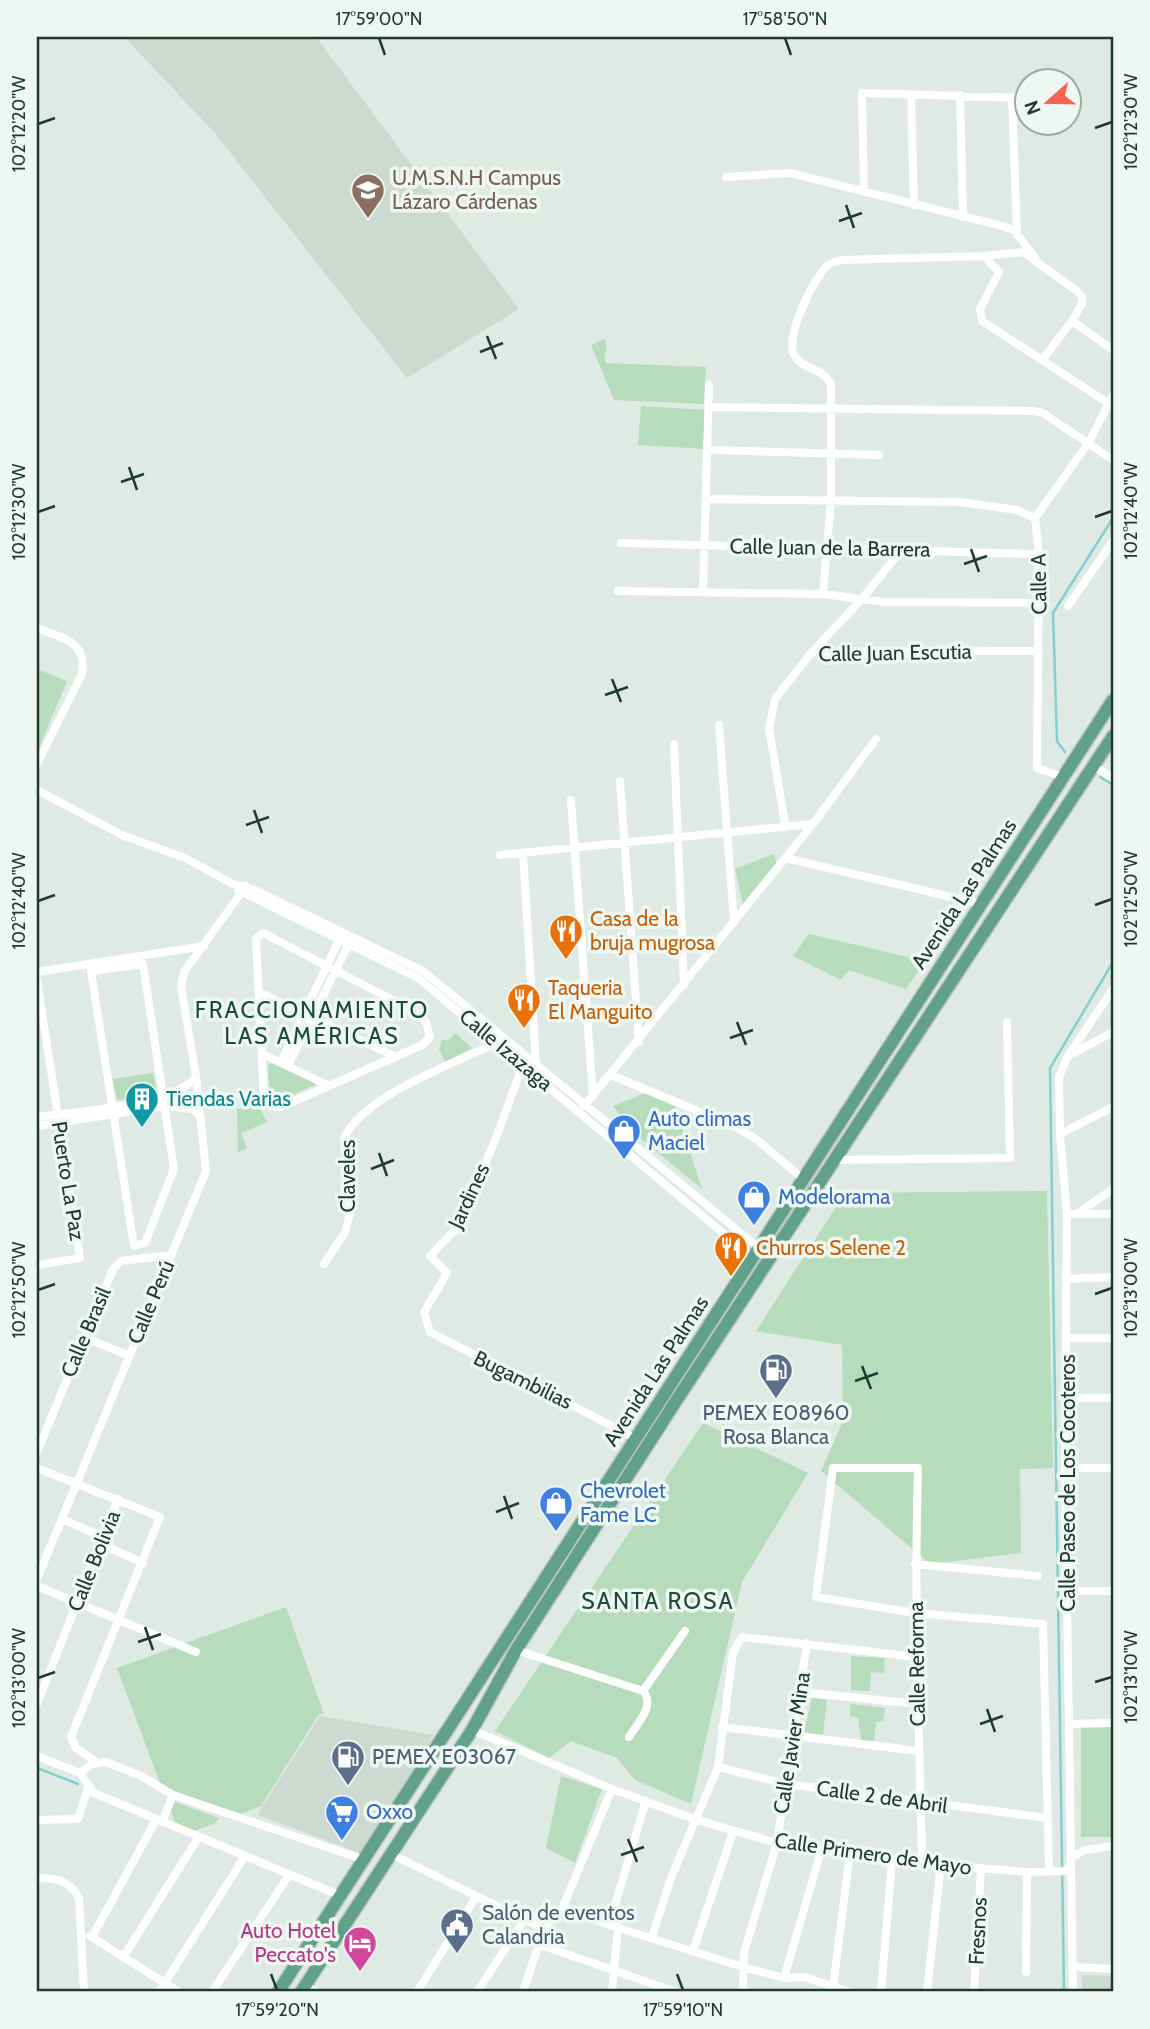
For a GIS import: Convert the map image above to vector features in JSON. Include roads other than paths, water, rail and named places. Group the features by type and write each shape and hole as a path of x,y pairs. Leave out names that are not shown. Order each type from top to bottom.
{"main road":[{"name":"Avenida Las Palmas","path":"278,1992 1113,699"},
{"name":"Avenida Las Palmas","path":"308,1990 391,1854 472,1730 516,1650 1091,765 1113,736"}],"street":[{"path":"864,192 862,93 1013,98 1017,233 1041,266"},
{"path":"911,95 914,205"},
{"path":"960,95 962,217"},
{"path":"726,177 790,173 1017,233"},
{"path":"823,594 831,500 831,384 825,373 799,362 792,353 802,308 828,264 842,260 984,256 1023,252 1082,297 1082,304 1072,321 1043,359"},
{"path":"706,499 960,502 1017,510 1035,518 1089,442 1110,399 979,316 999,272 984,256"},
{"path":"1072,321 1113,350"},
{"path":"703,592 709,385"},
{"path":"709,407 832,406 1033,411 1043,413 1113,460"},
{"path":"709,450 879,455"},
{"name":"Calle A","path":"1035,518 1039,554 1037,768 1063,777"},
{"path":"1068,606 1113,541"},
{"name":"Calle Juan de la Barrera","path":"621,543 1039,554"},
{"path":"812,652 861,600 902,549"},
{"path":"618,591 823,594 861,600 1039,603"},
{"path":"37,628 81,649 83,662 82,674 37,764"},
{"name":"Calle Juan Escutia","path":"785,824 769,728 775,699 812,652 1039,651"},
{"path":"719,725 734,923"},
{"path":"579,1112 786,858 876,739"},
{"path":"674,744 684,985"},
{"path":"1091,765 1113,778"},
{"path":"620,781 639,1041"},
{"name":"Calle Izazaga","path":"37,789 122,835 185,858 243,890 423,971 586,1104 756,1253"},
{"path":"571,800 577,848 593,1096"},
{"path":"500,855 726,833 785,824 813,824"},
{"path":"523,853 536,1075"},
{"path":"786,858 981,904"},
{"name":"Calle Perú","path":"37,1579 206,1171 197,1077 181,986 184,972 243,890"},
{"path":"263,933 418,1013 426,1022 430,1037 422,1045 281,1107 269,1106 264,1100 259,992 258,935 263,933"},
{"path":"332,968 341,936"},
{"path":"285,1064 332,968 351,940"},
{"name":"Calle Izazaga","path":"351,940 418,978 579,1112 756,1253"},
{"path":"37,972 204,946"},
{"path":"143,964 164,1102 174,1169 145,1243 134,1245 91,971 143,964"},
{"name":"Puerto La Paz","path":"37,980 80,1258 37,1265"},
{"name":"Calle Paseo de Los Cocoteros","path":"1073,1992 1065,1468 1068,1398 1067,1214 1060,1134 1059,1077 1068,1056 1113,989"},
{"path":"259,992 394,1056"},
{"path":"834,1160 1010,1157 1007,1022"},
{"path":"1068,1056 1113,1032"},
{"name":"Claveles","path":"324,1264 345,1232 351,1210 344,1138 348,1130 387,1096 498,1042"},
{"path":"263,1054 327,1085"},
{"name":"Jardines","path":"424,1312 447,1273 430,1256 458,1227 496,1138 523,1064"},
{"path":"611,1075 734,1126 756,1139 803,1179"},
{"path":"37,1118 58,1118 164,1102 189,1087 197,1077"},
{"path":"164,1102 193,1109 201,1117"},
{"path":"1060,1134 1113,1107"},
{"path":"37,1126 58,1118"},
{"path":"1078,1213 1113,1189"},
{"path":"1067,1214 1113,1214"},
{"name":"Calle Brasil","path":"37,1452 113,1269 121,1261 171,1255"},
{"path":"1066,1279 1113,1277"},
{"name":"Bugambilias","path":"424,1312 430,1332 446,1343 541,1387 635,1438"},
{"path":"83,1337 128,1355"},
{"path":"1067,1338 1113,1338"},
{"path":"1068,1398 1113,1398"},
{"name":"Calle Bolivia","path":"37,1468 118,1499 37,1704"},
{"name":"Calle Reforma","path":"916,1613 817,1597 833,1468 918,1468 915,1564 922,1861"},
{"path":"1065,1468 1113,1468"},
{"path":"118,1499 160,1517 71,1737 76,1748 99,1763 141,1776 173,1795 362,1859"},
{"path":"62,1519 143,1563"},
{"path":"915,1564 1038,1576"},
{"path":"37,1586 196,1652"},
{"path":"1068,1591 1113,1591"},
{"path":"916,1613 1043,1623 1048,1818 1053,1871"},
{"path":"643,1690 685,1631"},
{"path":"652,1937 694,1819 718,1767 733,1652 742,1637 917,1657"},
{"name":"Calle Javier Mina","path":"743,1992 746,1968 743,1962 744,1952 777,1843 807,1643"},
{"path":"516,1650 643,1690 647,1695 648,1707 629,1737"},
{"path":"800,1692 918,1704"},
{"path":"1070,1724 1113,1723"},
{"path":"722,1727 919,1751"},
{"name":"Calle Primero de Mayo","path":"472,1730 612,1789 733,1832 777,1843 892,1861 922,1861 1027,1872 1068,1871 1072,1857"},
{"path":"37,1756 80,1773 88,1788 159,1821 339,1895"},
{"path":"80,1773 99,1763"},
{"name":"Calle 2 de Abril","path":"718,1767 786,1784 1048,1818"},
{"path":"37,1820 78,1819 88,1788"},
{"path":"526,1991 544,1929 563,1907 612,1789"},
{"path":"92,1937 173,1795"},
{"path":"612,1992 614,1926 646,1801"},
{"path":"693,1951 733,1832"},
{"path":"124,1956 198,1838"},
{"path":"1072,1857 1085,1850 1113,1846"},
{"path":"784,1978 821,1851"},
{"path":"833,1987 849,1853"},
{"path":"391,1854 544,1929"},
{"path":"159,1992 246,1856"},
{"path":"881,1992 892,1861"},
{"path":"927,1992 940,1863"},
{"name":"Fresnos","path":"974,1992 981,1869"},
{"path":"1026,1972 1027,1872"},
{"path":"212,1992 289,1875"},
{"path":"37,1878 55,1878 73,1887 82,1907 84,1992"},
{"path":"417,1992 476,1897"},
{"path":"563,1907 746,1968 784,1978 804,1977 850,1992"},
{"path":"477,1992 524,1920"},
{"path":"83,1933 179,1992"},
{"path":"538,1944 676,1992"},
{"path":"1072,1967 1113,1969"}],"waterway":[{"path":"1065,752 1057,741 1053,613 1113,518"},
{"path":"1100,777 1113,785"},
{"path":"1064,1992 1050,1068 1113,962"},
{"path":"37,1768 78,1784"}],"place":[{"name":"U.M.S.N.H Campus Lázaro Cárdenas","path":"368,220"},
{"name":"Casa de la bruja mugrosa","path":"566,961"},
{"name":"Taqueria El Manguito","path":"524,1030"},
{"name":"Tiendas Varias","path":"142,1129"},
{"name":"Auto climas Maciel","path":"624,1161"},
{"name":"Modelorama","path":"754,1227"},
{"name":"Churros Selene 2","path":"731,1278"},
{"name":"PEMEX E08960 Rosa Blanca","path":"776,1400"},
{"name":"Chevrolet Fame LC","path":"556,1533"},
{"name":"PEMEX E03067","path":"348,1787"},
{"name":"Oxxo","path":"342,1842"},
{"name":"Salón de eventos Calandria","path":"457,1955"},
{"name":"Auto Hotel Peccato's","path":"360,1973"}],"district":[{"name":"FRACCIONAMIENTO LAS AMÉRICAS","path":"312,1023"},
{"name":"SANTA ROSA","path":"658,1601"}]}
